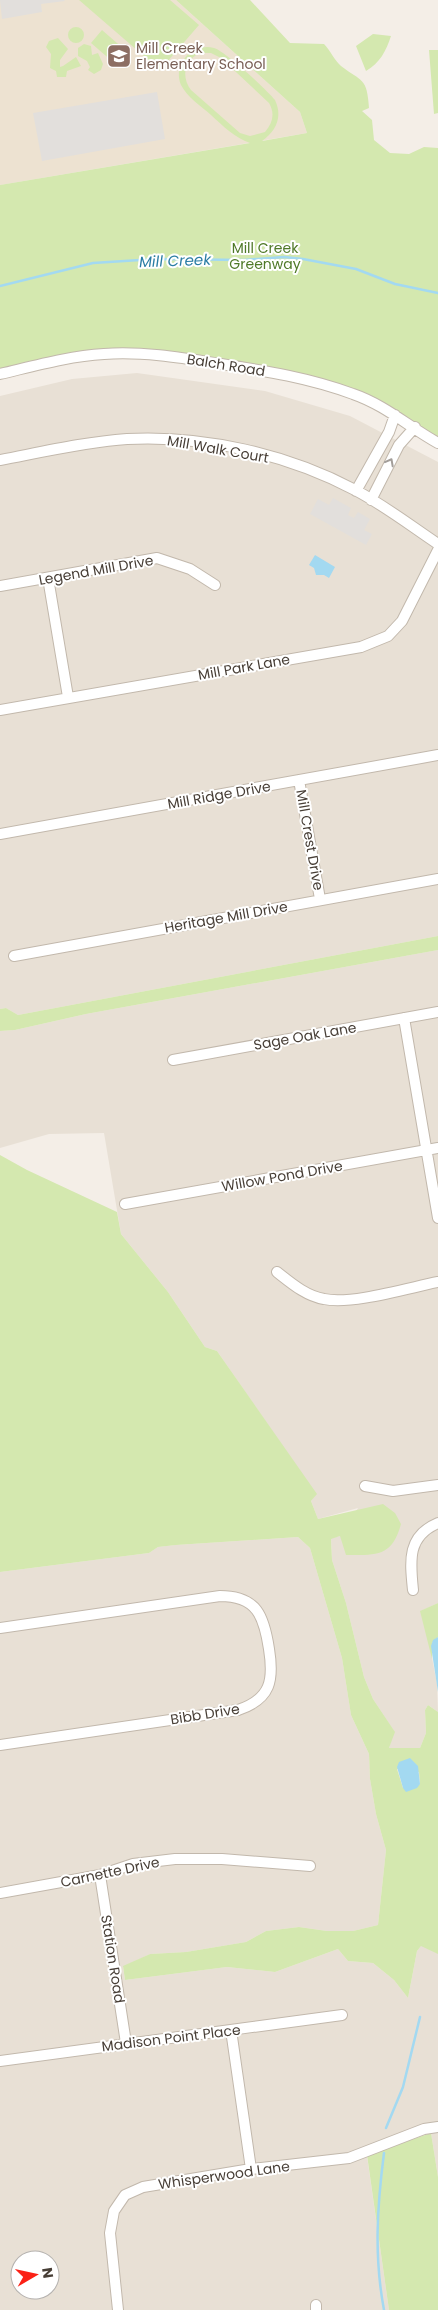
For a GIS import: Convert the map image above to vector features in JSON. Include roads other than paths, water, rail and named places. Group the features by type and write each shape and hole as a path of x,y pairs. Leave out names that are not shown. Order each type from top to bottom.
{"street":[{"name":"Balch Road","path":"0,374 65,359 104,354 136,354 194,360 289,375 354,394 395,414 438,443"},
{"path":"395,414 389,432 356,491 438,544"},
{"path":"370,500 399,445 414,427"},
{"name":"Mill Walk Court","path":"0,460 88,443 127,439 169,439 248,451 287,462 356,491"},
{"name":"Mill Park Lane","path":"0,710 361,647 388,636 402,621 438,550"},
{"name":"Legend Mill Drive","path":"0,586 157,558 190,569 215,585"},
{"path":"48,578 68,697"},
{"name":"Mill Ridge Drive","path":"0,834 438,755"},
{"name":"Mill Crest Drive","path":"299,780 320,900"},
{"name":"Heritage Mill Drive","path":"14,956 438,879"},
{"name":"Sage Oak Lane","path":"173,1060 438,1012"},
{"path":"404,1018 438,1218"},
{"name":"Willow Pond Drive","path":"125,1204 438,1148"},
{"path":"277,1272 301,1290 323,1299 342,1301 438,1282"},
{"path":"365,1486 393,1491 438,1485"},
{"path":"413,1590 412,1550 426,1528 438,1523"},
{"name":"Bibb Drive","path":"0,1628 220,1596 235,1596 248,1602 257,1610 266,1627 272,1670 265,1693 253,1705 238,1710 0,1745"},
{"name":"Carnette Drive","path":"0,1893 100,1875 134,1864 175,1859 222,1859 310,1866"},
{"name":"Station Road","path":"100,1875 126,2043"},
{"name":"Madison Point Place","path":"0,2061 342,2014"},
{"path":"231,2030 251,2169"},
{"name":"Whisperwood Lane","path":"118,2310 110,2233 114,2211 125,2195 143,2187 251,2169 349,2158 424,2129 438,2127"}],"water":[{"path":"315,555 335,567 329,578 324,575 316,575 314,568 309,565"},
{"path":"438,1637 438,1692 431,1646 433,1640"},
{"path":"410,1758 418,1766 420,1784 417,1788 406,1792 397,1767 399,1762"}],"waterway":[{"name":"Mill Creek","path":"0,286 93,263 156,259 244,260 284,257 356,269 395,284 438,293"},
{"path":"386,2128 403,2087 420,2017"},
{"path":"384,2153 378,2232 379,2271 384,2310"}],"place":[{"name":"Mill Creek Elementary School","path":"119,56"}],"park label":[{"name":"Mill Creek Greenway","path":"265,256"}]}
